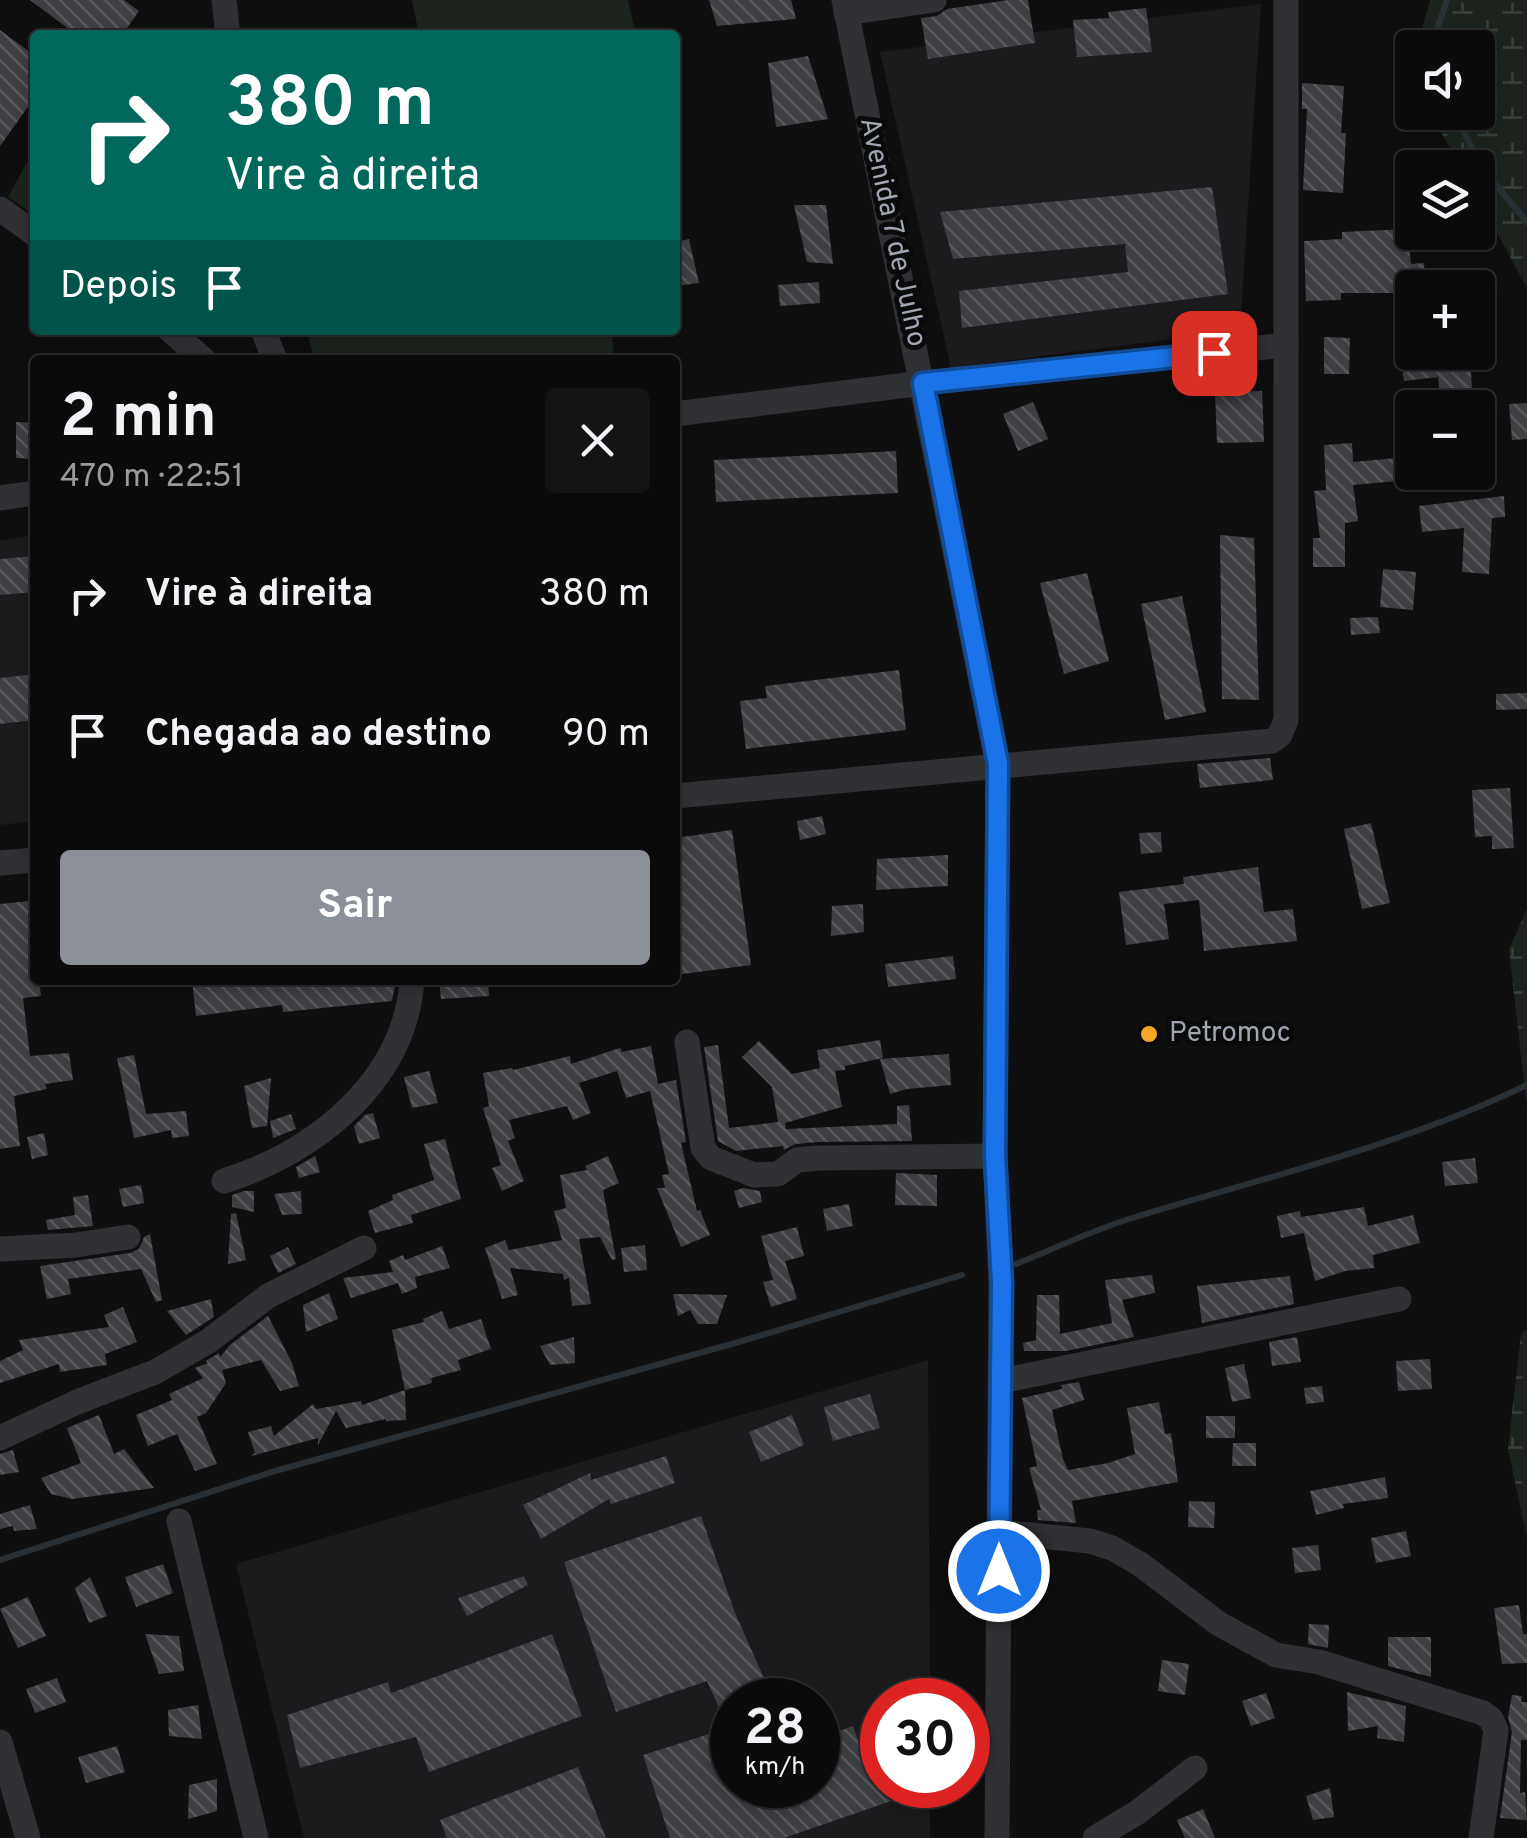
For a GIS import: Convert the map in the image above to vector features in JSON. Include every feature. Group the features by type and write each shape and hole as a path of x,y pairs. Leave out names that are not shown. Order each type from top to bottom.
{"street":[{"path":"224,0 227,30"},
{"path":"845,6 934,0"},
{"path":"680,796 1272,741 1280,736 1286,720 1286,0"},
{"name":"Avenida 7 de Julho","path":"845,6 998,764 995,1156 1002,1282 997,1838"},
{"path":"0,209 30,230"},
{"path":"176,335 198,355"},
{"path":"680,413 1286,345"},
{"path":"0,498 30,494"},
{"path":"0,863 30,860"},
{"path":"224,1181 262,1169 316,1138 368,1089 378,1078 396,1041 411,985"},
{"path":"687,1042 703,1148 711,1158 754,1175 778,1174 797,1160 819,1158 995,1156"},
{"path":"0,1248 76,1245 128,1237"},
{"path":"0,1438 155,1372 207,1342 268,1296 364,1248"},
{"path":"1001,1381 1399,1299"},
{"path":"179,1521 256,1838"},
{"path":"1000,1532 1090,1541 1112,1548 1173,1587 1219,1624 1276,1654 1338,1668 1483,1714 1496,1730 1481,1838"},
{"path":"0,1742 28,1838"},
{"path":"1095,1838 1138,1812 1195,1768"}],"shaded area":[{"path":"1261,4 1240,330 951,368 880,52"},
{"path":"30,536 30,822 0,825 0,541"},
{"path":"928,1360 930,1678 860,1678 860,1808 930,1808 930,1838 304,1838 236,1564"}],"green space":[{"path":"412,0 628,0 635,30 418,30"},
{"path":"1430,0 1527,0 1527,288 1495,229 1495,150 1451,150 1440,130 1495,130 1495,30 1422,30"},
{"path":"30,157 30,212 8,197"},
{"path":"308,335 612,335 614,355 313,355"},
{"path":"1527,909 1527,1108 1509,949"},
{"path":"1527,1329 1527,1538 1508,1449 1521,1334"}],"building":[{"path":"30,0 124,0 139,11 126,30 70,30"},
{"path":"709,0 791,0 796,19 717,26"},
{"path":"1028,0 1035,43 928,59 921,18 937,16 947,9"},
{"path":"1146,8 1152,52 1077,57 1073,20 1109,18 1108,12"},
{"path":"0,30 30,52 30,104 0,146"},
{"path":"808,56 828,119 776,127 768,63"},
{"path":"1302,83 1344,86 1343,193 1303,190 1307,109 1302,109"},
{"path":"1212,187 1228,294 962,328 959,291 1128,272 1125,244 953,259 940,212"},
{"path":"794,205 826,205 833,264 807,262"},
{"path":"1395,230 1395,250 1409,250 1411,264 1424,263 1425,270 1395,270 1395,293 1341,293 1341,300 1306,301 1304,241 1342,239 1342,232"},
{"path":"689,239 699,283 680,285 680,241"},
{"path":"819,282 820,303 780,306 778,285"},
{"path":"1324,337 1350,338 1349,374 1324,374"},
{"path":"1402,370 1471,370 1472,390 1439,390 1438,377 1404,381"},
{"path":"1262,391 1264,442 1217,443 1215,392"},
{"path":"1033,402 1048,439 1018,451 1003,414"},
{"path":"1527,403 1527,439 1512,440 1509,404"},
{"path":"16,422 30,423 30,459 16,458"},
{"path":"1352,443 1353,462 1395,458 1395,481 1353,485 1358,521 1345,523 1345,567 1313,567 1313,538 1320,538 1314,491 1326,490 1324,445"},
{"path":"896,451 898,493 716,502 714,460"},
{"path":"1504,496 1505,517 1492,518 1489,574 1462,572 1464,528 1422,532 1419,506"},
{"path":"1220,535 1254,538 1259,700 1222,699"},
{"path":"30,556 30,592 0,595 0,559"},
{"path":"1383,569 1416,572 1413,610 1380,607"},
{"path":"1087,573 1109,661 1064,674 1040,583"},
{"path":"1182,596 1206,712 1165,720 1141,604"},
{"path":"1378,617 1380,633 1351,635 1350,618"},
{"path":"899,670 906,730 746,749 740,701 767,698 765,686"},
{"path":"30,675 30,721 0,724 0,678"},
{"path":"1527,693 1527,709 1496,710 1496,694"},
{"path":"1270,758 1273,780 1200,788 1197,764"},
{"path":"1510,788 1514,848 1492,849 1492,836 1475,837 1472,790"},
{"path":"822,816 826,834 800,840 797,821"},
{"path":"1371,823 1390,903 1362,909 1344,829"},
{"path":"732,830 751,965 680,974 680,837"},
{"path":"1161,832 1162,852 1141,854 1139,833"},
{"path":"948,855 948,886 876,890 877,859"},
{"path":"1258,867 1264,912 1293,909 1297,941 1204,951 1199,900 1164,904 1169,939 1126,945 1119,892 1184,884 1183,877"},
{"path":"30,901 30,985 40,985 41,996 23,998 30,1056 69,1053 73,1080 45,1084 47,1089 14,1096 20,1146 0,1149 0,904"},
{"path":"863,904 864,932 831,936 832,906"},
{"path":"953,956 956,979 888,987 885,964"},
{"path":"193,985 395,985 392,1001 283,1012 282,1005 196,1016"},
{"path":"440,985 488,985 489,996 441,999"},
{"path":"880,1040 883,1058 835,1071 842,1107 785,1123 786,1129 897,1124 897,1106 909,1105 912,1141 818,1142 795,1144 784,1150 783,1146 736,1151 718,1141 704,1047 718,1045 729,1128 778,1122 772,1087 742,1057 759,1041 792,1074 820,1068 817,1050"},
{"path":"651,1046 658,1084 676,1080 686,1142 681,1143 697,1211 700,1210 710,1235 681,1247 657,1188 665,1188 662,1175 669,1174 650,1091 626,1098 617,1071 579,1083 591,1113 573,1120 567,1106 509,1120 515,1138 508,1141 524,1181 502,1191 492,1168 501,1165 483,1108 489,1106 483,1073 570,1056 571,1064 620,1048 622,1052"},
{"path":"949,1054 951,1085 890,1094 880,1059"},
{"path":"134,1055 146,1114 186,1111 189,1136 172,1138 171,1130 134,1138 117,1058"},
{"path":"429,1071 438,1103 412,1108 404,1077"},
{"path":"271,1078 267,1126 252,1128 244,1086"},
{"path":"373,1113 380,1138 359,1144 354,1126"},
{"path":"291,1114 296,1129 273,1138 270,1121"},
{"path":"44,1133 48,1155 32,1159 27,1137"},
{"path":"445,1139 461,1199 411,1215 413,1223 375,1233 368,1211 393,1200 392,1195 434,1180 424,1144"},
{"path":"315,1156 320,1172 299,1178 296,1167"},
{"path":"608,1156 619,1183 603,1190 616,1259 612,1260 600,1237 579,1239 591,1304 572,1306 569,1278 564,1280 563,1274 510,1268 518,1295 502,1299 485,1248 505,1240 509,1250 562,1240 554,1211 566,1208 560,1175 587,1170 585,1166"},
{"path":"1475,1158 1478,1183 1445,1186 1442,1162"},
{"path":"896,1173 937,1175 937,1206 895,1205"},
{"path":"141,1185 144,1203 123,1207 119,1189"},
{"path":"254,1191 254,1212 232,1207 232,1195"},
{"path":"301,1191 302,1214 282,1215 274,1194"},
{"path":"734,1191 760,1191 762,1202 739,1208"},
{"path":"88,1195 93,1226 48,1230 46,1220 75,1215 73,1197"},
{"path":"849,1204 853,1226 827,1231 823,1209"},
{"path":"1364,1207 1368,1226 1413,1215 1420,1243 1373,1255 1374,1268 1345,1271 1315,1281 1304,1233 1281,1238 1277,1216 1300,1211 1301,1217"},
{"path":"236,1213 246,1260 228,1264 231,1214"},
{"path":"797,1227 804,1256 785,1261 797,1299 771,1307 763,1282 773,1280 761,1236"},
{"path":"150,1234 162,1300 156,1302 141,1269 68,1279 71,1294 47,1299 40,1266 130,1253 139,1249 144,1237"},
{"path":"645,1245 647,1270 624,1272 621,1248"},
{"path":"442,1246 450,1268 415,1277 417,1288 402,1294 398,1283 351,1298 343,1278 393,1272 389,1261 403,1255 405,1260"},
{"path":"288,1247 296,1264 278,1273 270,1256"},
{"path":"1152,1275 1155,1293 1122,1300 1134,1337 1066,1351 1024,1351 1023,1343 1036,1340 1037,1295 1059,1295 1060,1334 1112,1323 1105,1280"},
{"path":"1290,1276 1294,1304 1202,1323 1197,1286"},
{"path":"329,1293 338,1319 306,1332 303,1305"},
{"path":"673,1294 727,1295 717,1324 698,1324 690,1310 678,1316"},
{"path":"211,1299 214,1317 186,1335 167,1311"},
{"path":"123,1307 137,1342 105,1354 107,1365 60,1372 59,1364 0,1383 0,1361 23,1350 19,1340 109,1327 104,1315"},
{"path":"442,1311 449,1329 481,1319 491,1349 458,1360 461,1370 405,1390 392,1330 424,1322 423,1319"},
{"path":"268,1316 299,1386 280,1391 261,1360 222,1370 226,1383 206,1413 197,1417 217,1464 195,1471 177,1434 148,1446 136,1415 172,1400 169,1394 203,1378 195,1368 219,1353 220,1357"},
{"path":"574,1337 575,1363 550,1365 540,1346"},
{"path":"1297,1337 1301,1362 1272,1366 1269,1342"},
{"path":"1430,1359 1432,1389 1398,1391 1396,1361"},
{"path":"1244,1364 1251,1398 1232,1402 1225,1368"},
{"path":"1079,1382 1084,1400 1052,1410 1068,1470 1135,1454 1127,1408 1159,1402 1165,1434 1171,1433 1178,1482 1072,1501 1076,1523 1038,1520 1037,1510 1041,1510 1029,1468 1037,1466 1022,1398"},
{"path":"1322,1386 1324,1402 1306,1404 1304,1388"},
{"path":"405,1390 406,1420 386,1419 346,1428 336,1411 318,1445 318,1438 251,1456 255,1453 248,1432 271,1426 274,1436 313,1404 316,1409 361,1401 362,1405"},
{"path":"870,1394 880,1428 833,1441 824,1407"},
{"path":"99,1415 114,1454 124,1449 154,1488 72,1499 51,1494 41,1478 81,1463 67,1428"},
{"path":"792,1415 804,1445 761,1462 749,1432"},
{"path":"1206,1416 1235,1416 1235,1438 1206,1438"},
{"path":"1233,1443 1256,1443 1256,1466 1232,1466"},
{"path":"13,1450 19,1472 0,1475 0,1454"},
{"path":"666,1456 675,1483 611,1504 609,1499 541,1539 523,1505 590,1473 591,1480"},
{"path":"1385,1477 1388,1498 1343,1504 1344,1508 1316,1515 1310,1491"},
{"path":"1189,1501 1215,1502 1214,1528 1188,1527"},
{"path":"30,1505 37,1529 0,1529 0,1514"},
{"path":"701,1516 735,1613 764,1678 710,1678 710,1688 707,1681 616,1712 564,1562"},
{"path":"1406,1531 1411,1556 1376,1563 1371,1538"},
{"path":"1318,1545 1321,1570 1295,1573 1292,1548"},
{"path":"163,1564 173,1593 136,1607 125,1577"},
{"path":"524,1576 528,1585 467,1616 458,1598"},
{"path":"90,1577 107,1616 89,1623 75,1588"},
{"path":"28,1597 46,1636 18,1648 0,1609"},
{"path":"1519,1605 1523,1634 1527,1634 1527,1663 1502,1664 1494,1608"},
{"path":"1309,1624 1329,1625 1328,1648 1308,1644"},
{"path":"145,1634 179,1636 184,1671 159,1674"},
{"path":"552,1634 582,1716 429,1772 416,1737 300,1768 287,1715 388,1682 391,1693"},
{"path":"1388,1637 1431,1637 1431,1677 1388,1666"},
{"path":"1162,1660 1189,1664 1185,1695 1158,1691"},
{"path":"57,1678 66,1702 35,1713 26,1689"},
{"path":"1347,1692 1406,1706 1404,1742 1377,1738 1378,1726 1348,1731"},
{"path":"1266,1693 1275,1718 1251,1726 1242,1701"},
{"path":"1512,1695 1522,1696 1521,1702 1527,1702 1527,1740 1521,1740 1520,1793 1525,1792 1527,1820 1500,1818 1512,1732 1508,1717"},
{"path":"198,1705 202,1739 169,1736 168,1710"},
{"path":"853,1726 860,1746 860,1808 871,1808 784,1838 670,1838 643,1755 710,1734 710,1808 840,1808 840,1731"},
{"path":"117,1746 125,1772 86,1783 78,1757"},
{"path":"578,1767 606,1838 447,1838 440,1820"},
{"path":"217,1779 217,1811 188,1819 189,1785"},
{"path":"1330,1788 1334,1817 1313,1820 1306,1796"},
{"path":"1203,1809 1215,1838 1185,1838 1177,1820"}],"waterway":[{"path":"1438,30 1447,0"},
{"path":"1463,130 1479,164 1527,222"},
{"path":"1016,1264 1129,1219 1430,1126 1527,1085"},
{"path":"0,1560 275,1471 739,1342 962,1275"}],"place":[{"name":"Petromoc","path":"1149,1034"}],"route":[{"path":"999,1571 1002,1282 995,1156 998,764 923,383 1214,353"}]}
